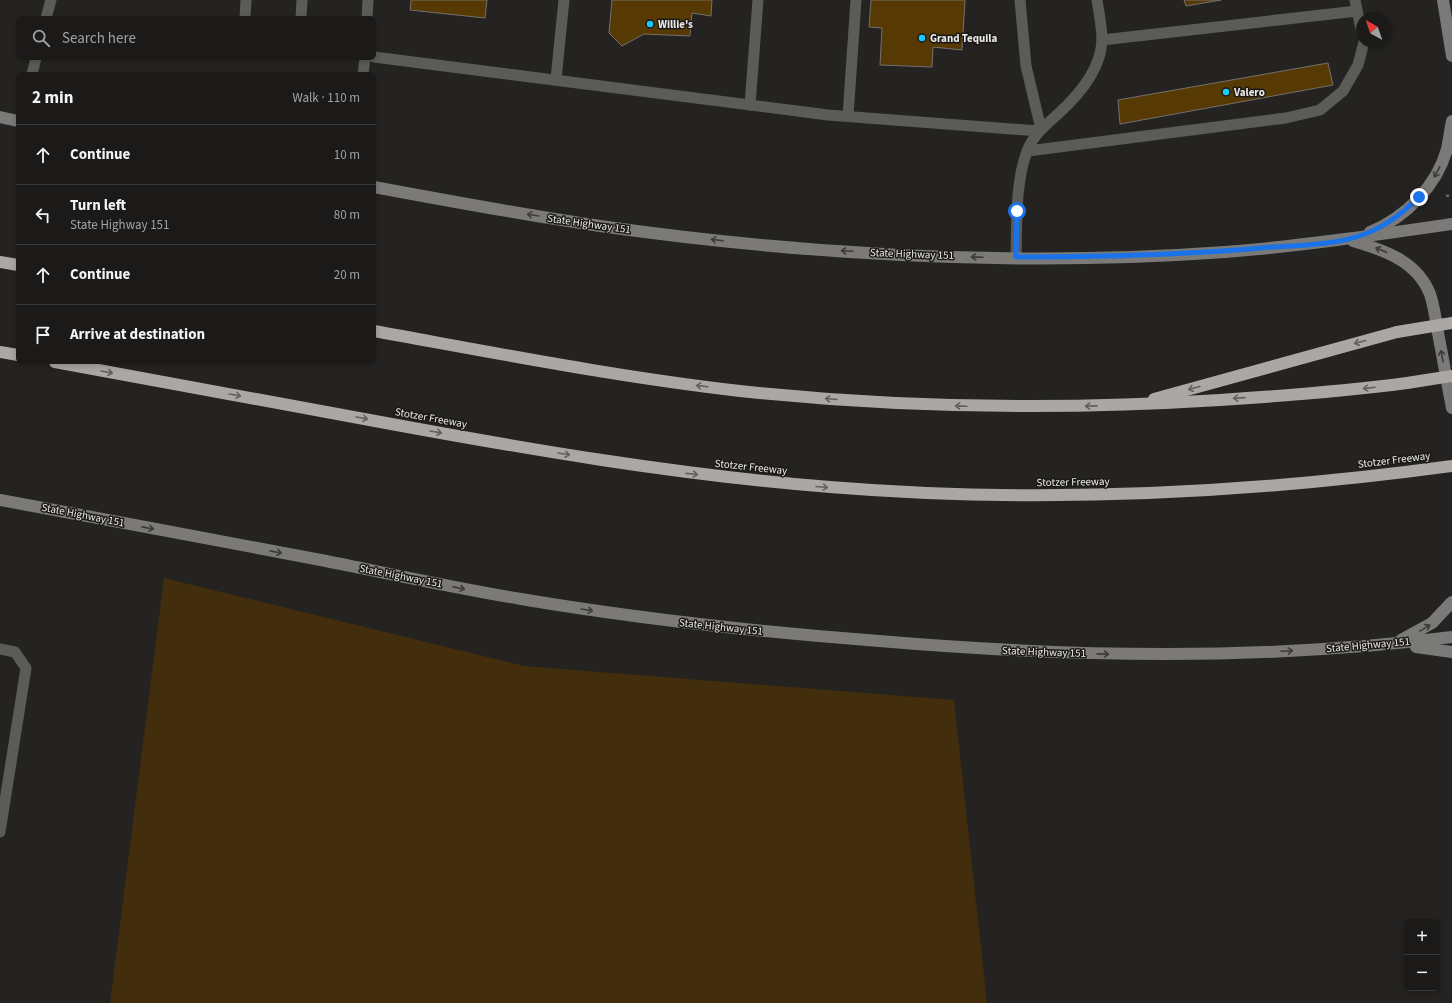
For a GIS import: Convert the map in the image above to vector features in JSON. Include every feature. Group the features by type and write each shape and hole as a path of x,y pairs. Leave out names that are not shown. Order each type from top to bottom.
{"highway":[{"path":"0,262 16,265"},
{"path":"1130,405 1397,332 1452,323"},
{"path":"376,330 642,378 788,395 887,403 963,406 1130,405 1327,393 1452,376"},
{"path":"0,352 16,355"},
{"name":"Stotzer Freeway","path":"66,364 564,454 686,473 833,488 966,494 1128,494 1293,484 1452,466"}],"main road":[{"path":"1443,0 1452,56"},
{"path":"0,117 16,121"},
{"path":"1348,240 1378,229 1391,221 1419,197 1429,186 1443,160 1452,121"},
{"name":"State Highway 151","path":"376,187 593,225 746,243 891,253 1016,257 1134,256 1224,252 1348,240 1452,224"},
{"path":"1348,240 1373,247 1401,260 1418,275 1425,285 1432,302 1452,408"},
{"name":"State Highway 151","path":"0,500 520,599 665,621 762,632 1005,651 1104,654 1248,654 1390,645 1452,637"},
{"path":"1390,645 1414,634 1432,623 1452,602"},
{"path":"1390,645 1452,652"}],"lane":[{"path":"47,16 51,0"},
{"path":"245,16 246,0"},
{"path":"301,16 302,0"},
{"path":"367,16 368,0"},
{"path":"556,79 564,0"},
{"path":"750,104 758,0"},
{"path":"848,116 856,0"},
{"path":"1020,0 1026,66 1040,130"},
{"path":"1016,257 1017,211 1023,169 1028,150 1040,130 1076,97 1088,81 1097,63 1102,40 1097,0"},
{"path":"1102,40 1356,5"},
{"path":"1028,150 1286,118 1320,110 1343,91 1358,64 1362,48"},
{"path":"376,57 848,116 1040,130"},
{"path":"32,72 36,60"},
{"path":"363,72 365,60"},
{"path":"0,649 15,652 26,668 0,832"}],"shaded area":[{"path":"164,578 524,666 954,700 987,1003 110,1003"}],"building":[{"path":"411,0 487,0 485,18 410,10"},
{"name":"Willie's","path":"612,0 712,0 711,16 692,13 690,36 644,34 622,46 609,33"},
{"name":"Grand Tequila","path":"871,0 965,0 962,50 933,47 932,67 880,65 882,28 869,27"},
{"path":"1184,0 1221,0 1186,6"},
{"name":"Valero","path":"1328,63 1333,85 1120,124 1118,100"}],"place":[{"name":"Willie's","path":"650,24"},
{"name":"Grand Tequila","path":"922,38"},
{"name":"Valero","path":"1226,92"}],"route":[{"path":"1017,211 1016,257 1134,256 1224,252 1348,240 1378,229 1407,209 1419,197"}]}
